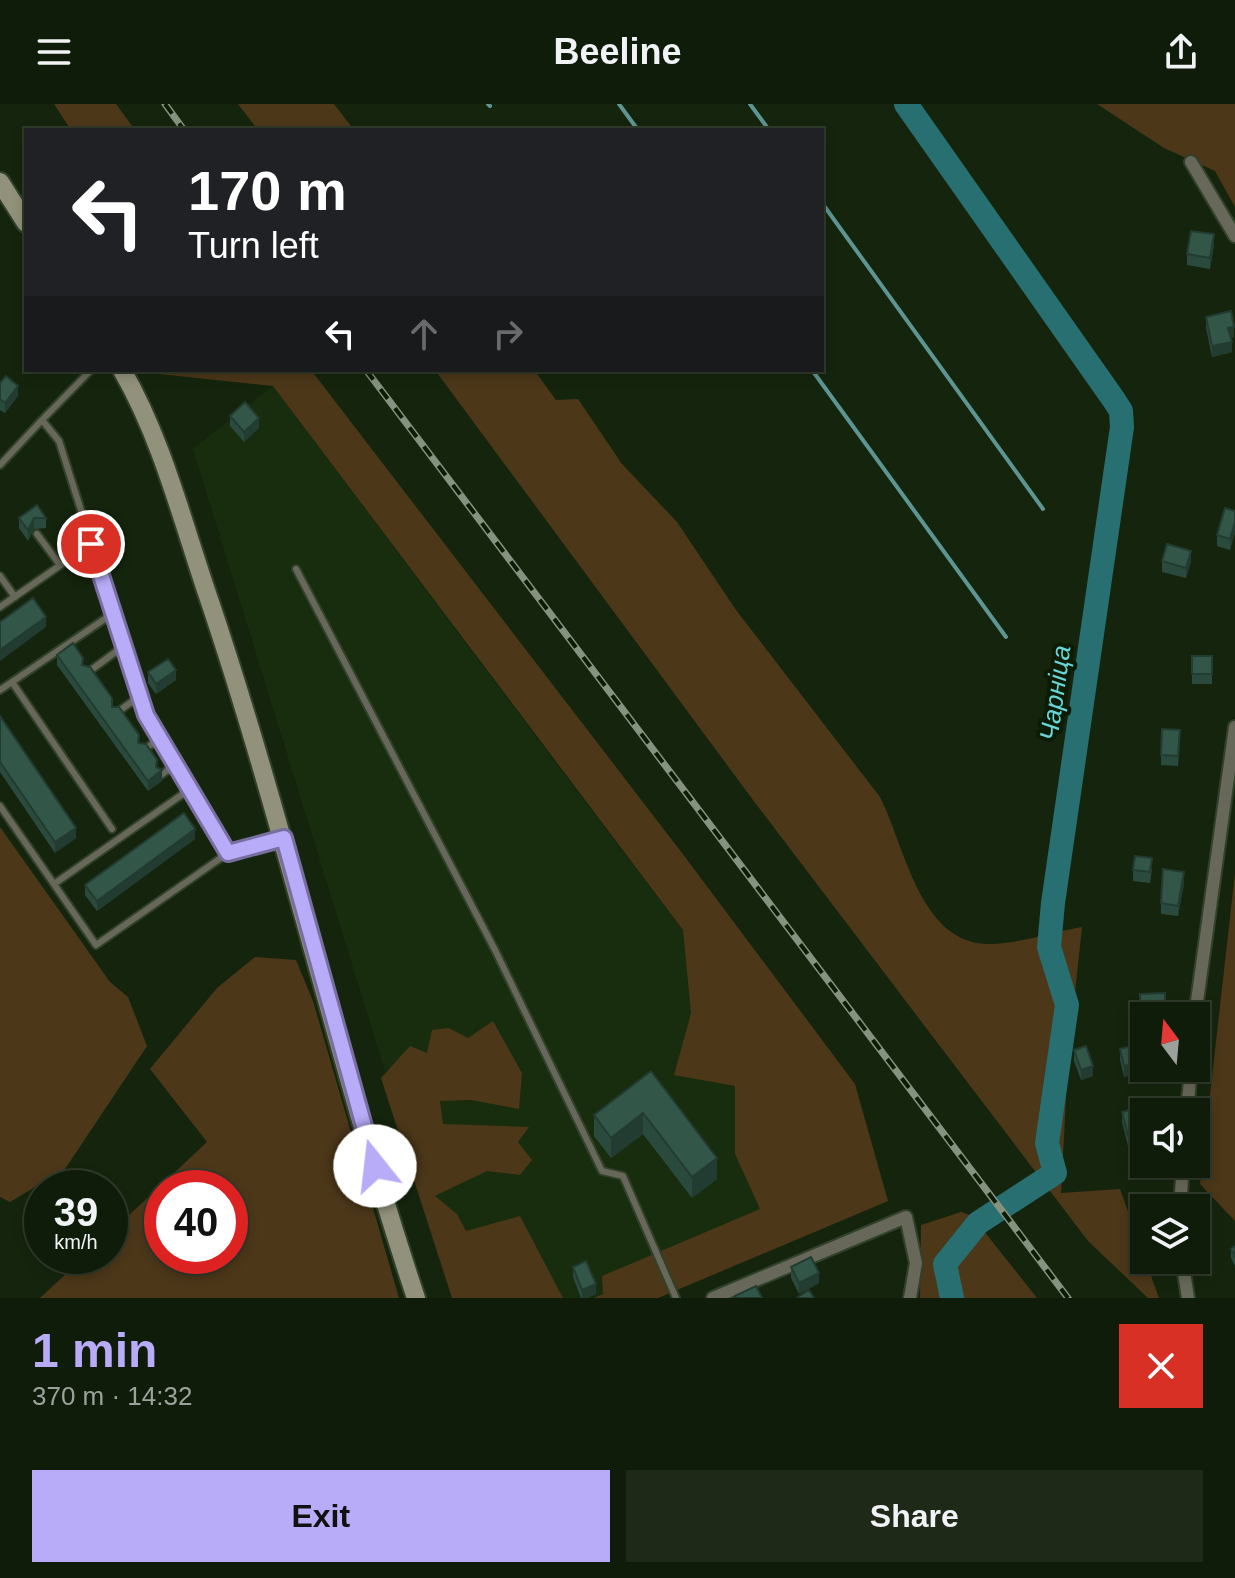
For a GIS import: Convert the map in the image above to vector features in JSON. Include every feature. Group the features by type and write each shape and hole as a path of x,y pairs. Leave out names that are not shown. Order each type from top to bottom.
{"street":[{"path":"1191,162 1235,236"},
{"path":"0,182 24,220"},
{"path":"123,372 154,438 284,838 391,1223 416,1298"},
{"path":"1197,1002 1235,727"},
{"path":"713,1298 906,1217 916,1263 910,1298"},
{"path":"1184,1274 1188,1298"}],"lane":[{"path":"0,465 89,372"},
{"path":"42,420 59,441 140,696 160,739 228,853"},
{"path":"37,534 60,565"},
{"path":"0,607 91,544"},
{"path":"296,569 495,950 602,1171 623,1176 676,1298"},
{"path":"0,576 15,597"},
{"path":"0,690 115,612"},
{"path":"87,673 125,645"},
{"path":"135,682 147,675"},
{"path":"12,682 112,829"},
{"path":"116,713 140,696"},
{"path":"143,750 160,739"},
{"path":"161,775 176,764"},
{"path":"54,884 190,789"},
{"path":"0,806 96,945 228,853 284,838"}],"shaded area":[{"path":"54,104 116,104 134,128 70,128"},
{"path":"238,104 334,104 352,128 256,128"},
{"path":"1097,104 1235,104 1235,207 1215,171 1164,148"},
{"path":"313,372 855,1084 888,1201 658,1298 594,1298 603,1294 602,1276 760,1209 735,1154 735,1086 674,1075 691,1013 683,930 273,386 159,374"},
{"path":"436,372 535,372 556,400 578,399 622,464 677,522 736,610 880,797 918,890 947,929 967,940 991,944 1082,927 1068,1060 1061,1193 1120,1189 1130,1217 1130,1274 1150,1274 1159,1298 1148,1298 1088,1241 753,800"},
{"path":"273,386 888,1201 658,1298 455,1298 193,449"},
{"path":"0,827 110,982 128,997 147,1046 65,1169 24,1170 24,1194 10,1202 0,1197"},
{"path":"1235,873 1235,1221 1200,1184 1201,1178 1210,1178 1210,1098"},
{"path":"255,957 296,960 313,1001 399,1298 40,1298 66,1274 128,1274 128,1216 144,1201 144,1274 248,1274 248,1170 177,1170 207,1142 150,1069 217,988"},
{"path":"493,1021 522,1073 519,1109 471,1100 440,1101 443,1124 529,1127 518,1142 532,1160 520,1175 487,1171 435,1196 457,1214 466,1231 520,1216 563,1298 452,1298 381,1078 410,1046 427,1053 432,1030 449,1028 468,1038"},
{"path":"961,1212 972,1216 1037,1298 920,1298 921,1225"}],"building":[{"path":"1191,231 1214,234 1210,258 1187,254"},
{"path":"1231,311 1234,327 1228,328 1232,342 1212,346 1206,317"},
{"path":"6,376 18,386 5,403 0,399 0,383"},
{"path":"245,402 259,418 244,432 230,416"},
{"path":"37,505 46,518 34,518 28,530 19,518"},
{"path":"1225,508 1235,511 1230,539 1217,535"},
{"path":"1167,544 1191,551 1186,568 1162,561"},
{"path":"33,598 46,617 0,650 0,622"},
{"path":"73,643 83,658 82,665 90,667 112,698 112,707 119,707 139,735 138,743 146,744 157,760 156,767 162,770 148,781 57,655"},
{"path":"1192,656 1212,656 1212,674 1192,674"},
{"path":"168,659 176,670 156,684 148,672"},
{"path":"0,716 76,828 55,842 0,762"},
{"path":"1162,729 1180,730 1178,756 1161,755"},
{"path":"184,813 195,829 97,901 85,885"},
{"path":"1135,856 1152,858 1150,872 1133,870"},
{"path":"1163,869 1184,872 1178,906 1161,903"},
{"path":"1165,993 1165,1002 1140,1002 1140,994"},
{"path":"1086,1046 1093,1066 1081,1070 1074,1050"},
{"path":"1130,1046 1130,1064 1124,1066 1120,1049"},
{"path":"651,1071 717,1158 692,1177 643,1113 611,1138 594,1115"},
{"path":"1130,1110 1130,1136 1128,1136 1122,1112"},
{"path":"811,1257 819,1273 799,1283 791,1267"},
{"path":"586,1261 596,1284 582,1290 573,1267"},
{"path":"756,1286 762,1298 736,1298 735,1296"},
{"path":"809,1290 814,1298 798,1297"}],"waterway":[{"path":"619,104 637,128"},
{"path":"750,104 768,128"},
{"name":"Чарніца","path":"906,104 1114,400 1121,411 1122,427 1049,947 1067,1005 1047,1143 1055,1173 978,1223 945,1264 952,1298"},
{"path":"824,206 1043,509"},
{"path":"813,372 1006,637"}],"railway":[{"path":"165,104 183,128"},
{"path":"368,372 1068,1298"}],"route":[{"path":"91,544 146,715 228,853 284,838 375,1166"}]}
